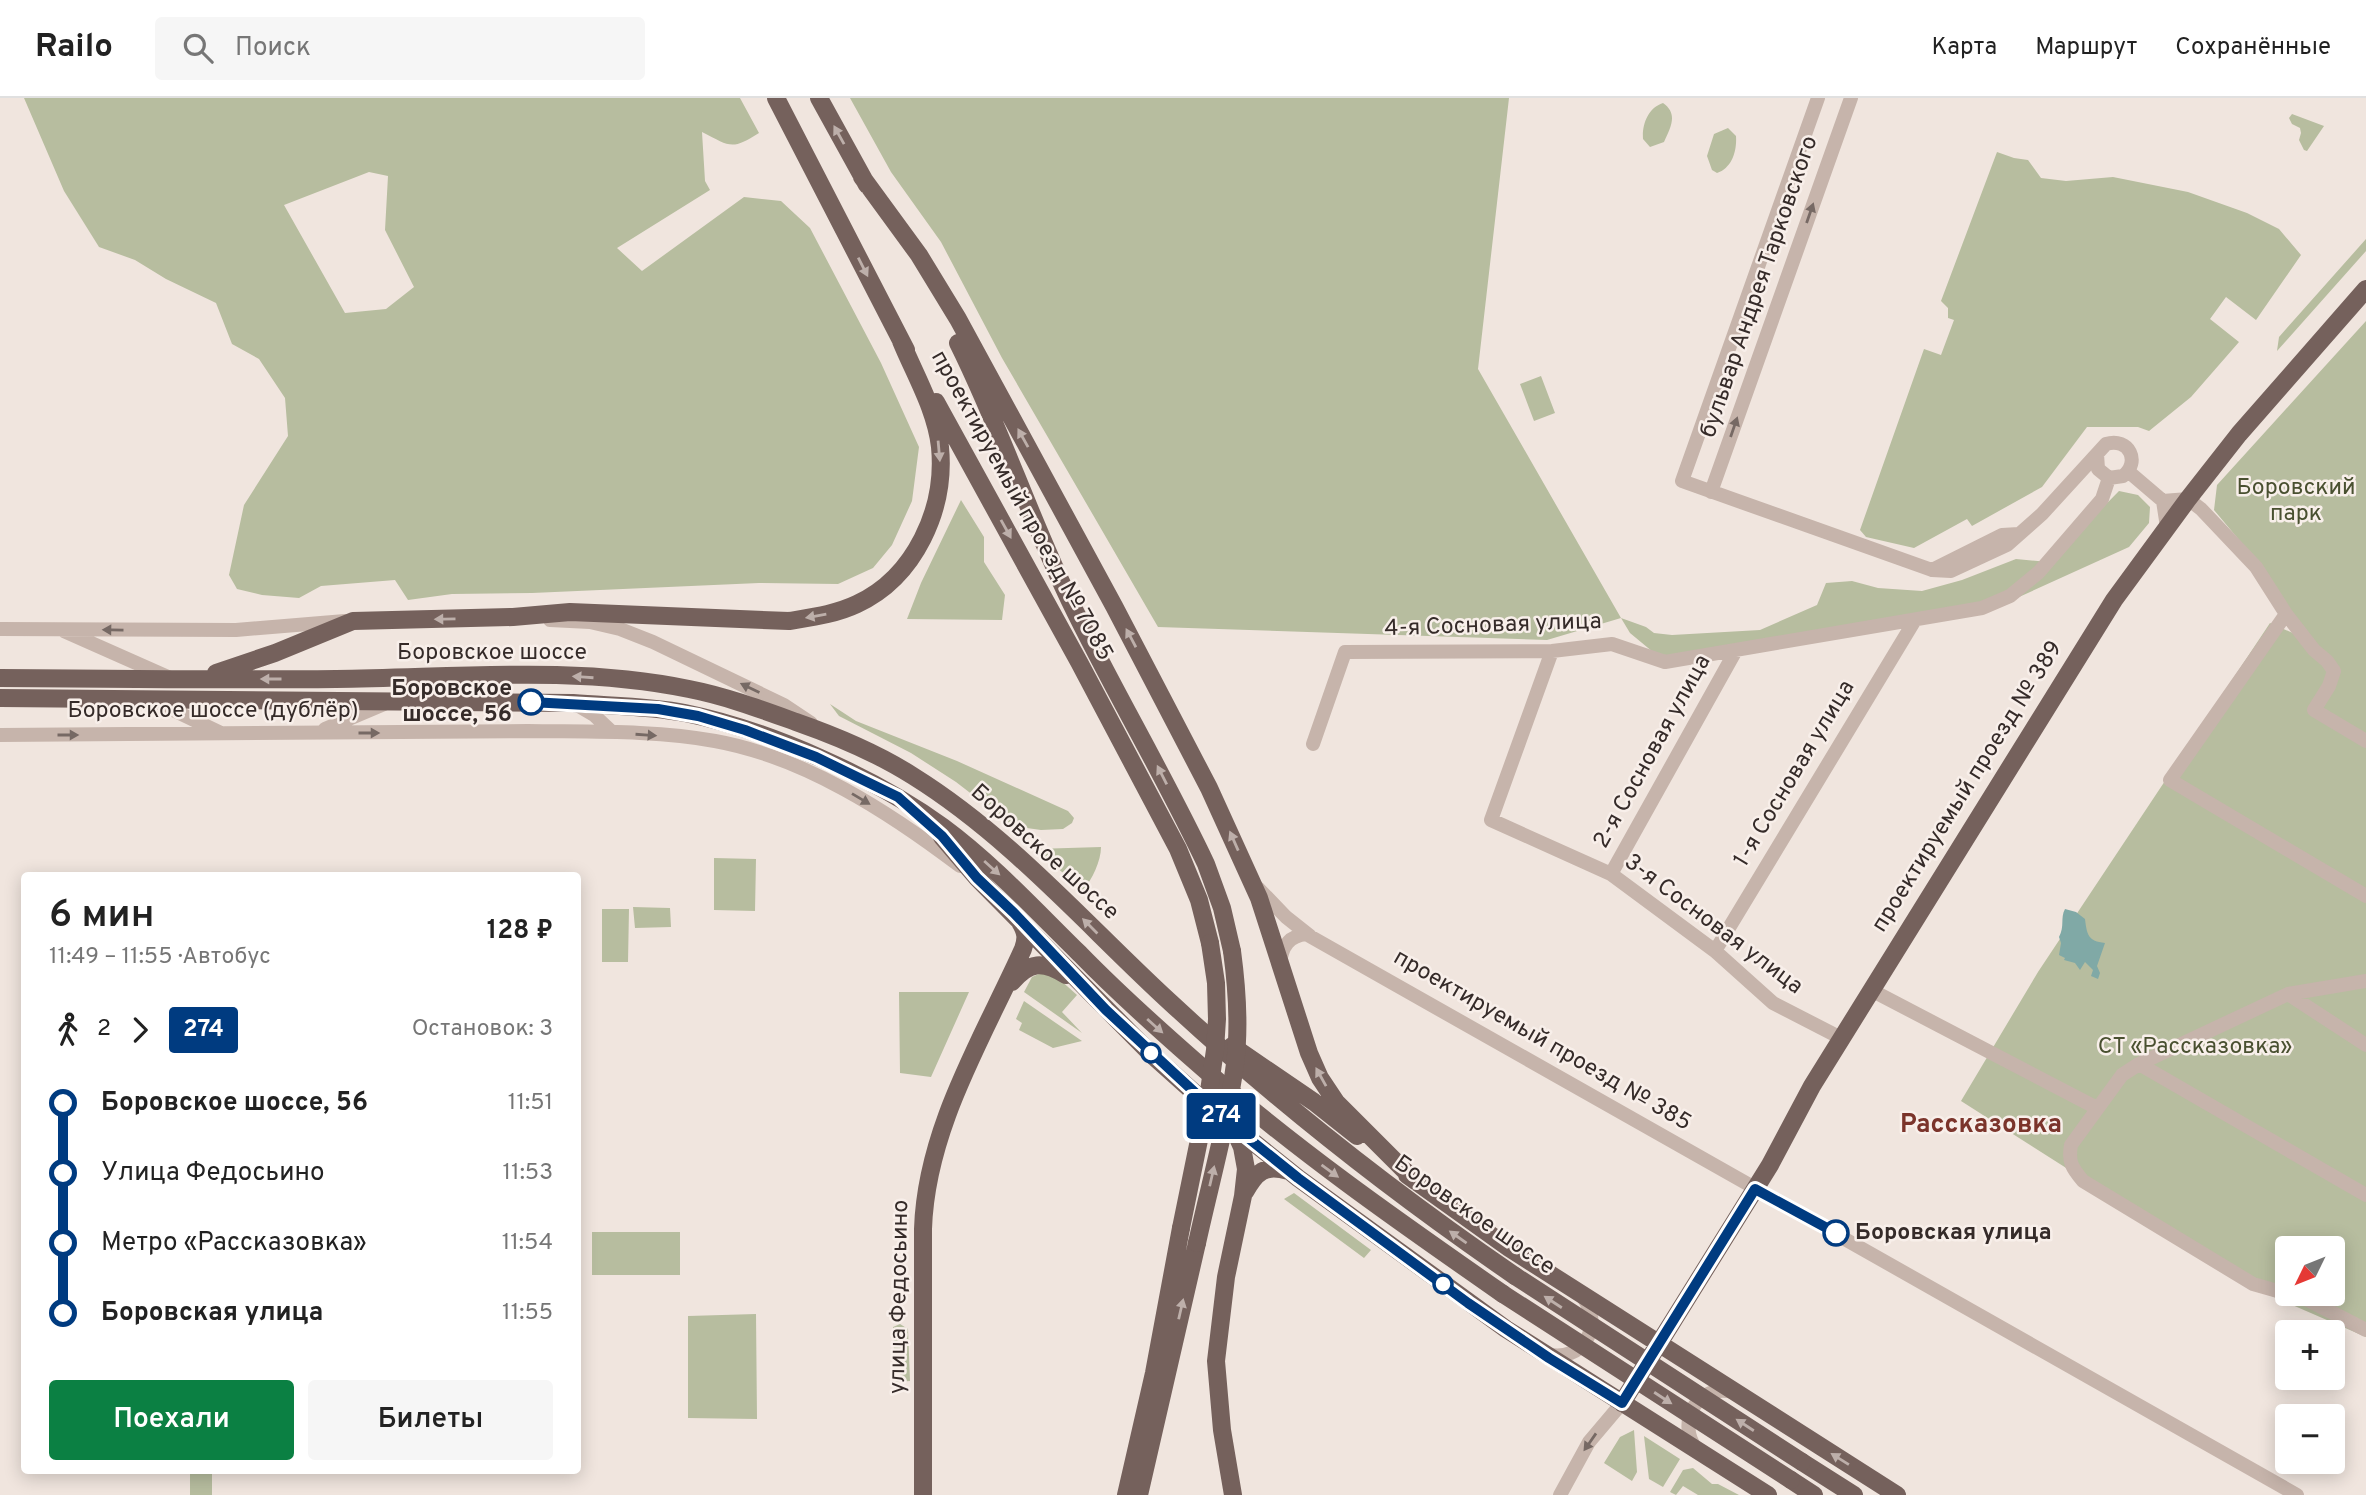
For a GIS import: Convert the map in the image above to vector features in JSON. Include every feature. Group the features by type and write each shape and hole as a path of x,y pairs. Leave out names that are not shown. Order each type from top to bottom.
{"main road":[{"name":"проектируемый проезд № 7085","path":"776,98 901,341 962,447 1178,849 1199,900 1210,943 1216,995 1215,1050 1209,1091 1154,1373 1126,1495"},
{"name":"проектируемый проезд № 7085","path":"819,98 862,177 941,310 969,366 1065,591 1206,864 1222,908 1232,951 1237,991 1235,1062 1229,1102 1139,1495"},
{"path":"862,177 919,255 958,319 1209,788 1259,898 1309,1053 1320,1078 1336,1102 1415,1181"},
{"name":"проектируемый проезд № 389","path":"1622,1403 1755,1189 1841,1038 2114,600 2188,499 2272,395 2366,289"},
{"path":"196,679 239,666 353,621 513,617 570,612 789,621 825,615 858,604 885,586 907,564 925,535 936,506 940,480 940,446 932,414 901,341"},
{"name":"Боровское шоссе","path":"0,678 578,676 678,687 712,694 827,733 911,774 964,810 1024,861 1139,973 1250,1074 1338,1147 1426,1214 1515,1276 1854,1495"},
{"name":"Боровское шоссе","path":"0,698 573,703 671,711 745,730 816,757 898,797 944,828 984,861 1120,993 1233,1094 1321,1164 1503,1294 1814,1495"},
{"path":"898,797 942,836 977,878 1155,1057 1288,1171 1458,1296 1538,1350 1768,1495"},
{"name":"улица Федосьино","path":"923,1495 923,1229 926,1197 947,1117 1026,939 1026,933 1014,913"},
{"path":"1005,990 1028,968 1041,965 1056,969 1081,984"},
{"path":"1139,973 1213,1033 1314,1102 1415,1181 1509,1248 1897,1495"},
{"path":"1233,1126 1242,1147 1246,1169 1244,1196 1226,1277 1216,1361 1233,1495"},
{"path":"1244,1196 1251,1181 1260,1172 1277,1168 1288,1171"}],"street":[{"name":"бульвар Андрея Тарковского","path":"1818,98 1682,481 1712,492 1851,98"},
{"path":"1712,492 1932,570 1951,571 2007,545 2035,521 2106,444 2120,443 2130,452 2133,458 2129,472 2123,477 2109,478 2098,468 2097,454"},
{"path":"2129,472 2163,501 2167,527"},
{"name":"4-я Сосновая улица","path":"1313,744 1345,652 1552,651 1612,644 1665,662 1982,608 2010,596 2039,572 2102,499 2109,478"},
{"path":"2163,501 2188,499 2201,509 2256,567 2286,614 2334,671 2329,686 2314,710 2366,741"},
{"path":"2286,614 2170,780 2366,896"},
{"path":"513,617 590,622 620,629 784,705 827,733"},
{"path":"0,629 236,630 353,621"},
{"name":"1-я Сосновая улица","path":"1715,951 1915,621"},
{"path":"58,629 171,679"},
{"name":"3-я Сосновая улица","path":"1552,651 1491,820 1611,874 1715,951 1773,1003 1841,1038"},
{"name":"2-я Сосновая улица","path":"1611,874 1735,652"},
{"path":"150,699 223,734"},
{"path":"311,733 396,701"},
{"path":"573,703 594,715 612,732"},
{"name":"Боровское шоссе (дублёр)","path":"0,735 612,732 712,740 795,766 847,790 935,846 977,878"},
{"name":"проектируемый проезд № 385","path":"1247,869 1268,900 1309,935 1755,1189"},
{"path":"1280,963 1281,952 1291,939 1309,935"},
{"path":"2366,981 2288,994 2139,1064 2122,1075 2097,1108 2071,1145 2069,1158 2072,1168 2083,1181 2253,1284 2305,1299 2366,1330"},
{"path":"1871,990 2097,1108"},
{"path":"2288,994 2366,1045"},
{"path":"2139,1064 2366,1195"},
{"path":"1755,1189 2297,1495"},
{"path":"1538,1350 1559,1356 1573,1352 1585,1343 1591,1330 1592,1315 1586,1301 1576,1291"},
{"path":"1699,1453 1688,1432 1691,1410 1700,1399 1713,1392 1735,1393"},
{"path":"1560,1495 1589,1442 1622,1403"}],"green space":[{"path":"24,98 740,98 759,133 742,142 731,144 702,132 705,181 710,190 617,248 642,271 744,197 781,201 810,228 881,363 919,447 912,501 892,545 873,568 838,584 759,583 452,594 408,600 395,580 321,586 299,598 262,595 237,589 229,575 244,505 288,436 285,398 259,359 232,344 216,303 166,279 135,260 99,247 64,191","holes":["369,172 388,176 385,230 414,287 386,309 345,313 284,205"]},
{"path":"850,98 1509,98 1478,369 1621,618 1547,640 1158,627 1002,358 941,242 891,172"},
{"path":"1663,103 1671,112 1671,126 1664,142 1650,147 1643,139 1645,122 1653,109"},
{"path":"2292,114 2324,126 2307,151 2299,140 2300,128 2292,124 2289,118"},
{"path":"1728,128 1736,136 1736,147 1730,163 1717,173 1712,170 1707,156 1714,134"},
{"path":"1997,152 2028,160 2041,178 2066,181 2113,177 2188,192 2247,213 2279,229 2301,255 2256,320 2226,297 2210,319 2239,342 2191,397 2149,431 2138,427 2087,427 2042,487 1972,526 1967,519 1914,548 1866,537 1860,530 1924,349 1941,355 1954,320 1948,318 1948,308 1941,301"},
{"path":"2366,239 2366,251 2277,351 2279,337"},
{"name":"СТ «Рассказовка»","path":"2366,321 2366,1337 2345,1328 2345,1320 2327,1320 2295,1306 2345,1306 2345,1236 2275,1236 2275,1297 2258,1290 1961,1101 2038,972 2270,623 2311,641 2260,565 2214,510 2217,485"},
{"path":"1541,376 1555,413 1534,421 1520,384"},
{"path":"2119,491 2138,495 2150,507 2149,523 2129,547 2019,597 1665,662 1630,633 1621,618 1646,627 1654,633 1672,635 1760,630 1817,605 1826,583 1852,581 1878,588 1922,591 1962,580 2016,559 2049,562"},
{"path":"961,500 984,537 984,562 1005,595 1002,620 907,619 921,583"},
{"path":"830,704 856,721 957,761 1068,811 1074,818 1072,823 1063,829 1041,830 1013,826 956,782 911,753 839,716"},
{"path":"1101,847 1095,870 1083,890 1035,849"},
{"path":"714,858 756,859 755,911 714,910"},
{"path":"633,907 670,908 671,927 635,928"},
{"path":"602,909 629,909 628,962 602,962"},
{"path":"1041,973 1058,978 1077,995 1062,1012 1082,1033 1024,992 1032,977"},
{"path":"899,992 969,992 931,1077 900,1073"},
{"path":"1024,1001 1082,1041 1053,1048 1019,1030 1022,1023 1016,1019"},
{"path":"1294,1193 1371,1250 1364,1258 1284,1199"},
{"path":"592,1232 680,1232 680,1275 592,1275"},
{"path":"756,1314 757,1419 688,1418 688,1316"},
{"path":"900,1324 908,1329 910,1381 895,1382 893,1327"},
{"path":"1634,1430 1637,1472 1632,1481 1604,1463 1620,1437"},
{"path":"1644,1436 1680,1459 1663,1487 1649,1479"},
{"path":"1693,1468 1712,1484 1718,1484 1739,1495 1698,1495 1683,1486 1676,1495 1670,1492 1683,1470"},
{"path":"190,1474 212,1474 212,1495 190,1495"}],"water":[{"path":"2065,909 2076,912 2085,919 2092,939 2105,943 2097,966 2100,973 2098,979 2091,976 2093,970 2085,962 2080,970 2075,963 2064,960 2065,958 2059,955 2059,937"}],"bus line":[{"name":"274","path":"531,702 658,709 698,716 745,730 816,757 898,797 942,836 977,878 1106,1010 1217,1113 1298,1178 1468,1303 1622,1403 1755,1189 1836,1233"}],"place":[{"name":"Боровское шоссе, 56","path":"531,702"},
{"name":"Боровская улица","path":"1836,1233"}],"district":[{"name":"Рассказовка","path":"1981,1125"}],"park label":[{"name":"Боровский парк","path":"2296,501"}]}
